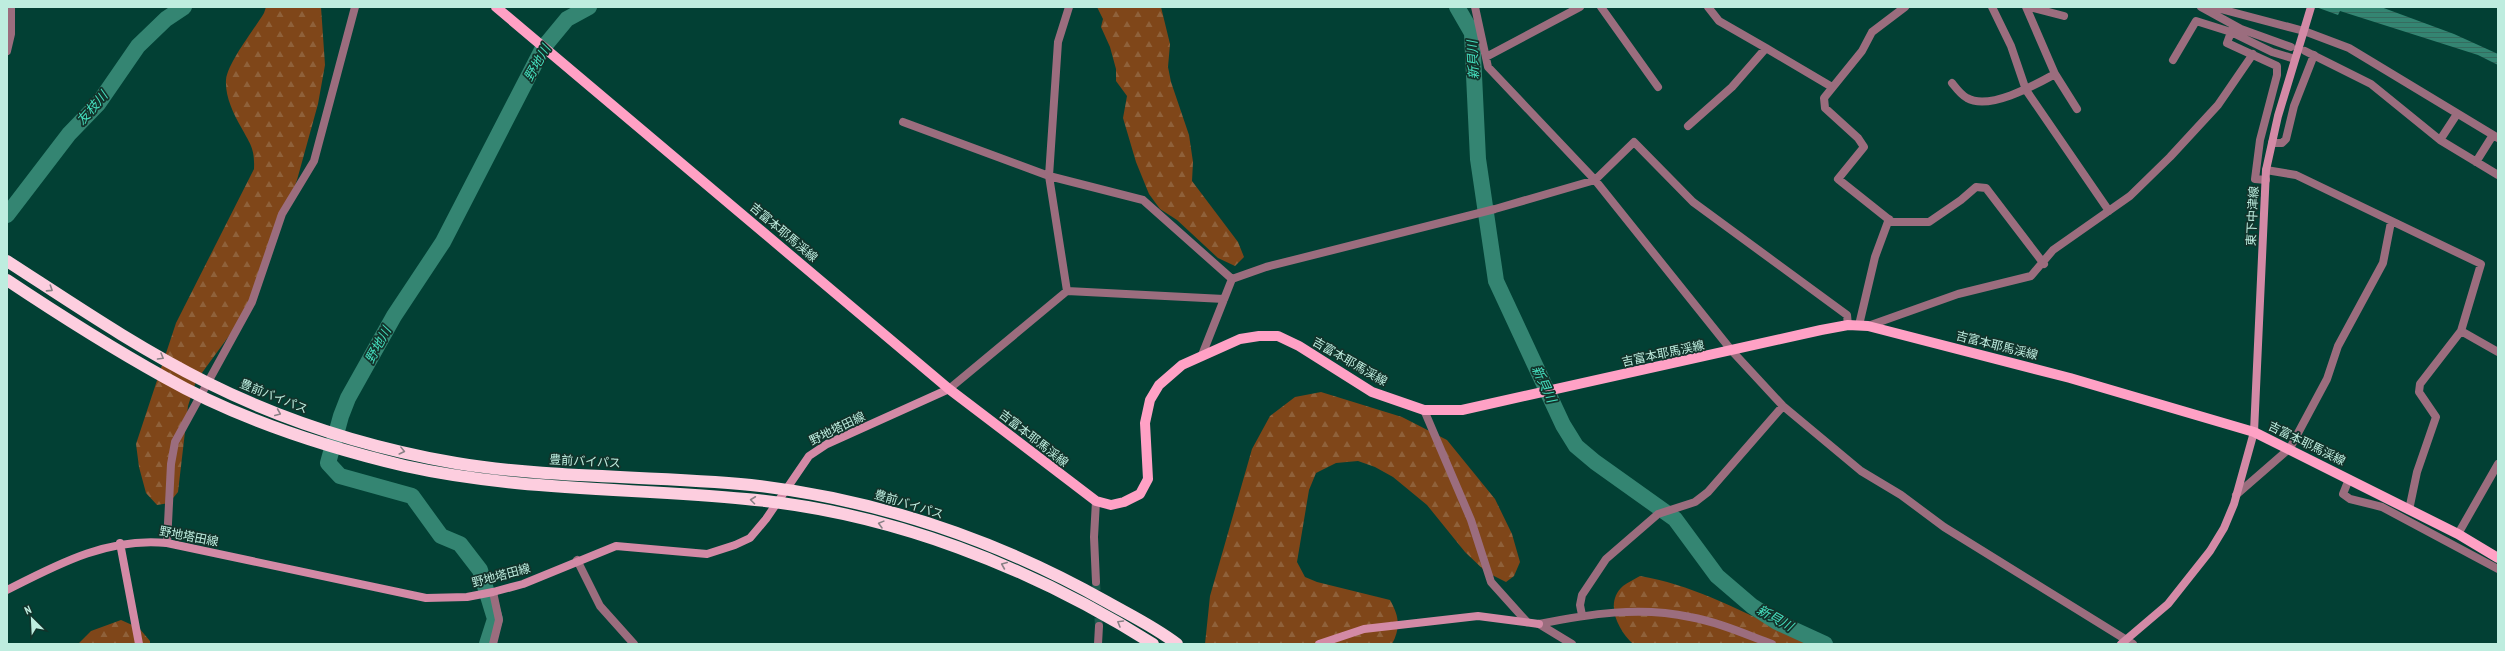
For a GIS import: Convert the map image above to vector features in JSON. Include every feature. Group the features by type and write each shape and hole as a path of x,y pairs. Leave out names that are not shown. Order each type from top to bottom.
{"highway":[{"name":"豊前バイパス","path":"7,261 110,329 207,383 285,416 346,437 456,462 504,470 662,478 784,490 858,503 898,514 1007,552 1070,581 1177,644"},
{"path":"8,281 165,378 200,395 281,430 301,437 406,466 454,475 577,488 748,499 855,517 894,528 1001,564 1065,592 1153,644"}],"main road":[{"name":"吉富本耶馬渓線","path":"496,7 550,50 949,388 1096,501 1111,504 1124,502 1140,494 1148,479 1145,423 1150,400 1159,385 1182,365 1240,339 1259,336 1278,336 1299,346 1372,392 1424,410 1462,410 1732,351 1858,326 2070,378 2254,432 2290,448 2349,479 2384,503 2409,510 2458,534 2498,558"},
{"name":"東下中津線","path":"2127,643 2168,604 2210,551 2224,528 2236,495 2254,432 2266,170 2272,142 2311,7"},
{"name":"野地塔田線","path":"7,590 45,571 100,548 120,543 146,540 167,543 426,598 467,596 493,592 523,584 577,560 616,546 707,554 750,538 809,456 827,444 949,388"},
{"path":"120,543 138,644"},
{"path":"1318,644 1364,629 1478,616 1539,624"}],"street":[{"path":"7,50 11,34 11,7"},
{"path":"167,543 171,464 175,442 252,302 282,214 314,161 355,7"},
{"path":"1066,291 1049,176 1058,42 1069,7"},
{"path":"1475,7 1488,67 1595,180 1732,351 1783,406 1860,471 1901,495 1944,527 2127,643"},
{"path":"1486,57 1580,7"},
{"path":"1601,7 1658,88"},
{"path":"1708,7 1719,21 1832,87"},
{"path":"1905,7 1872,32 1862,51 1824,98 1825,108 1858,138 1864,147 1838,179 1892,222 1929,222 1961,200 1976,187 1986,188 2044,264"},
{"path":"1992,7 2011,46 2026,90 2109,211"},
{"path":"2026,7 2055,74 2077,109"},
{"path":"2030,7 2064,16"},
{"path":"2201,7 2233,29 2272,52 2295,59"},
{"path":"2213,7 2304,31 2349,48 2495,136 2476,162"},
{"path":"2174,60 2196,21 2233,29 2291,47"},
{"path":"2233,29 2227,43 2277,66 2277,75 2260,140 2255,179 2266,180"},
{"path":"1688,126 1732,87 1766,48"},
{"path":"2305,51 2370,84 2440,140 2498,175"},
{"path":"1858,326 1958,294 2031,276 2044,264 2053,250 2135,191 2218,105 2253,54"},
{"path":"2272,142 2282,143 2286,139 2294,106 2314,55"},
{"path":"1952,83 1968,99 1982,101 2026,90 2055,74"},
{"path":"2440,140 2457,114"},
{"path":"903,122 1049,176 1143,200 1232,279"},
{"path":"1202,355 1232,279 1266,267 1495,209 1595,180 1634,142 1693,202 1847,315 1858,326"},
{"path":"2266,170 2296,175 2481,264 2461,331 2420,384 2419,392 2436,416 2417,472 2409,510"},
{"path":"1858,326 1875,257 1889,219"},
{"path":"2236,495 2290,448 2327,379 2338,346 2383,263 2391,222"},
{"path":"949,388 1066,291 1224,299"},
{"path":"2461,331 2498,352"},
{"path":"1582,616 1580,605 1582,595 1606,559 1658,514 1695,502 1708,492 1783,406"},
{"path":"1424,410 1471,520 1492,582 1527,622"},
{"path":"2458,534 2498,464"},
{"path":"2349,479 2342,494 2350,499 2384,503 2498,569"},
{"path":"1096,501 1094,537 1096,582"},
{"path":"577,560 600,606 634,644"},
{"path":"493,592 500,620 493,644"},
{"path":"1539,624 1582,616 1650,611 1691,617 1772,644"},
{"path":"1539,624 1572,644"},
{"path":"1098,644 1099,626"}],"green space":[{"path":"266,7 321,7 325,65 318,104 297,180 260,282 234,329 196,381 188,406 178,492 169,503 157,505 146,493 139,467 136,444 176,323 254,169 253,151 230,104 226,80 231,64 264,13"},
{"path":"1097,7 1161,7 1170,44 1168,67 1171,82 1189,135 1193,162 1192,181 1238,242 1244,257 1235,266 1218,258 1177,220 1160,209 1149,194 1136,162 1123,118 1127,96 1116,81 1116,69 1110,47 1101,27 1103,19"},
{"path":"1321,392 1402,417 1447,440 1495,499 1512,534 1520,562 1514,576 1506,582 1486,572 1465,552 1427,505 1393,477 1375,467 1358,461 1336,463 1316,473 1309,490 1297,562 1305,577 1317,582 1390,600 1398,622 1397,632 1392,644 1205,644 1210,596 1252,449 1270,416 1295,397"},
{"path":"1640,576 1684,587 1706,595 1811,644 1633,644 1618,624 1615,616 1614,600 1617,593 1623,586"},
{"path":"121,620 139,628 150,641 150,644 78,644 91,631"}],"shaded area":[{"path":"2316,7 2381,7 2454,34 2498,54 2498,65 2478,55 2340,11 2338,15"}],"waterway":[{"name":"友枝川","path":"7,215 69,134 98,104 138,46 166,19 184,7"},
{"name":"野地川","path":"487,644 495,619 480,570 460,544 441,536 412,496 340,476 328,463 341,416 348,398 394,316 443,242 543,48 567,19 589,7"},
{"name":"新貝川","path":"1457,7 1472,33 1478,159 1496,281 1563,425 1576,446 1595,462 1675,519 1717,576 1752,606 1777,622 1825,644"}],"tunnel":[{"path":"1096,582 1099,626"}]}
